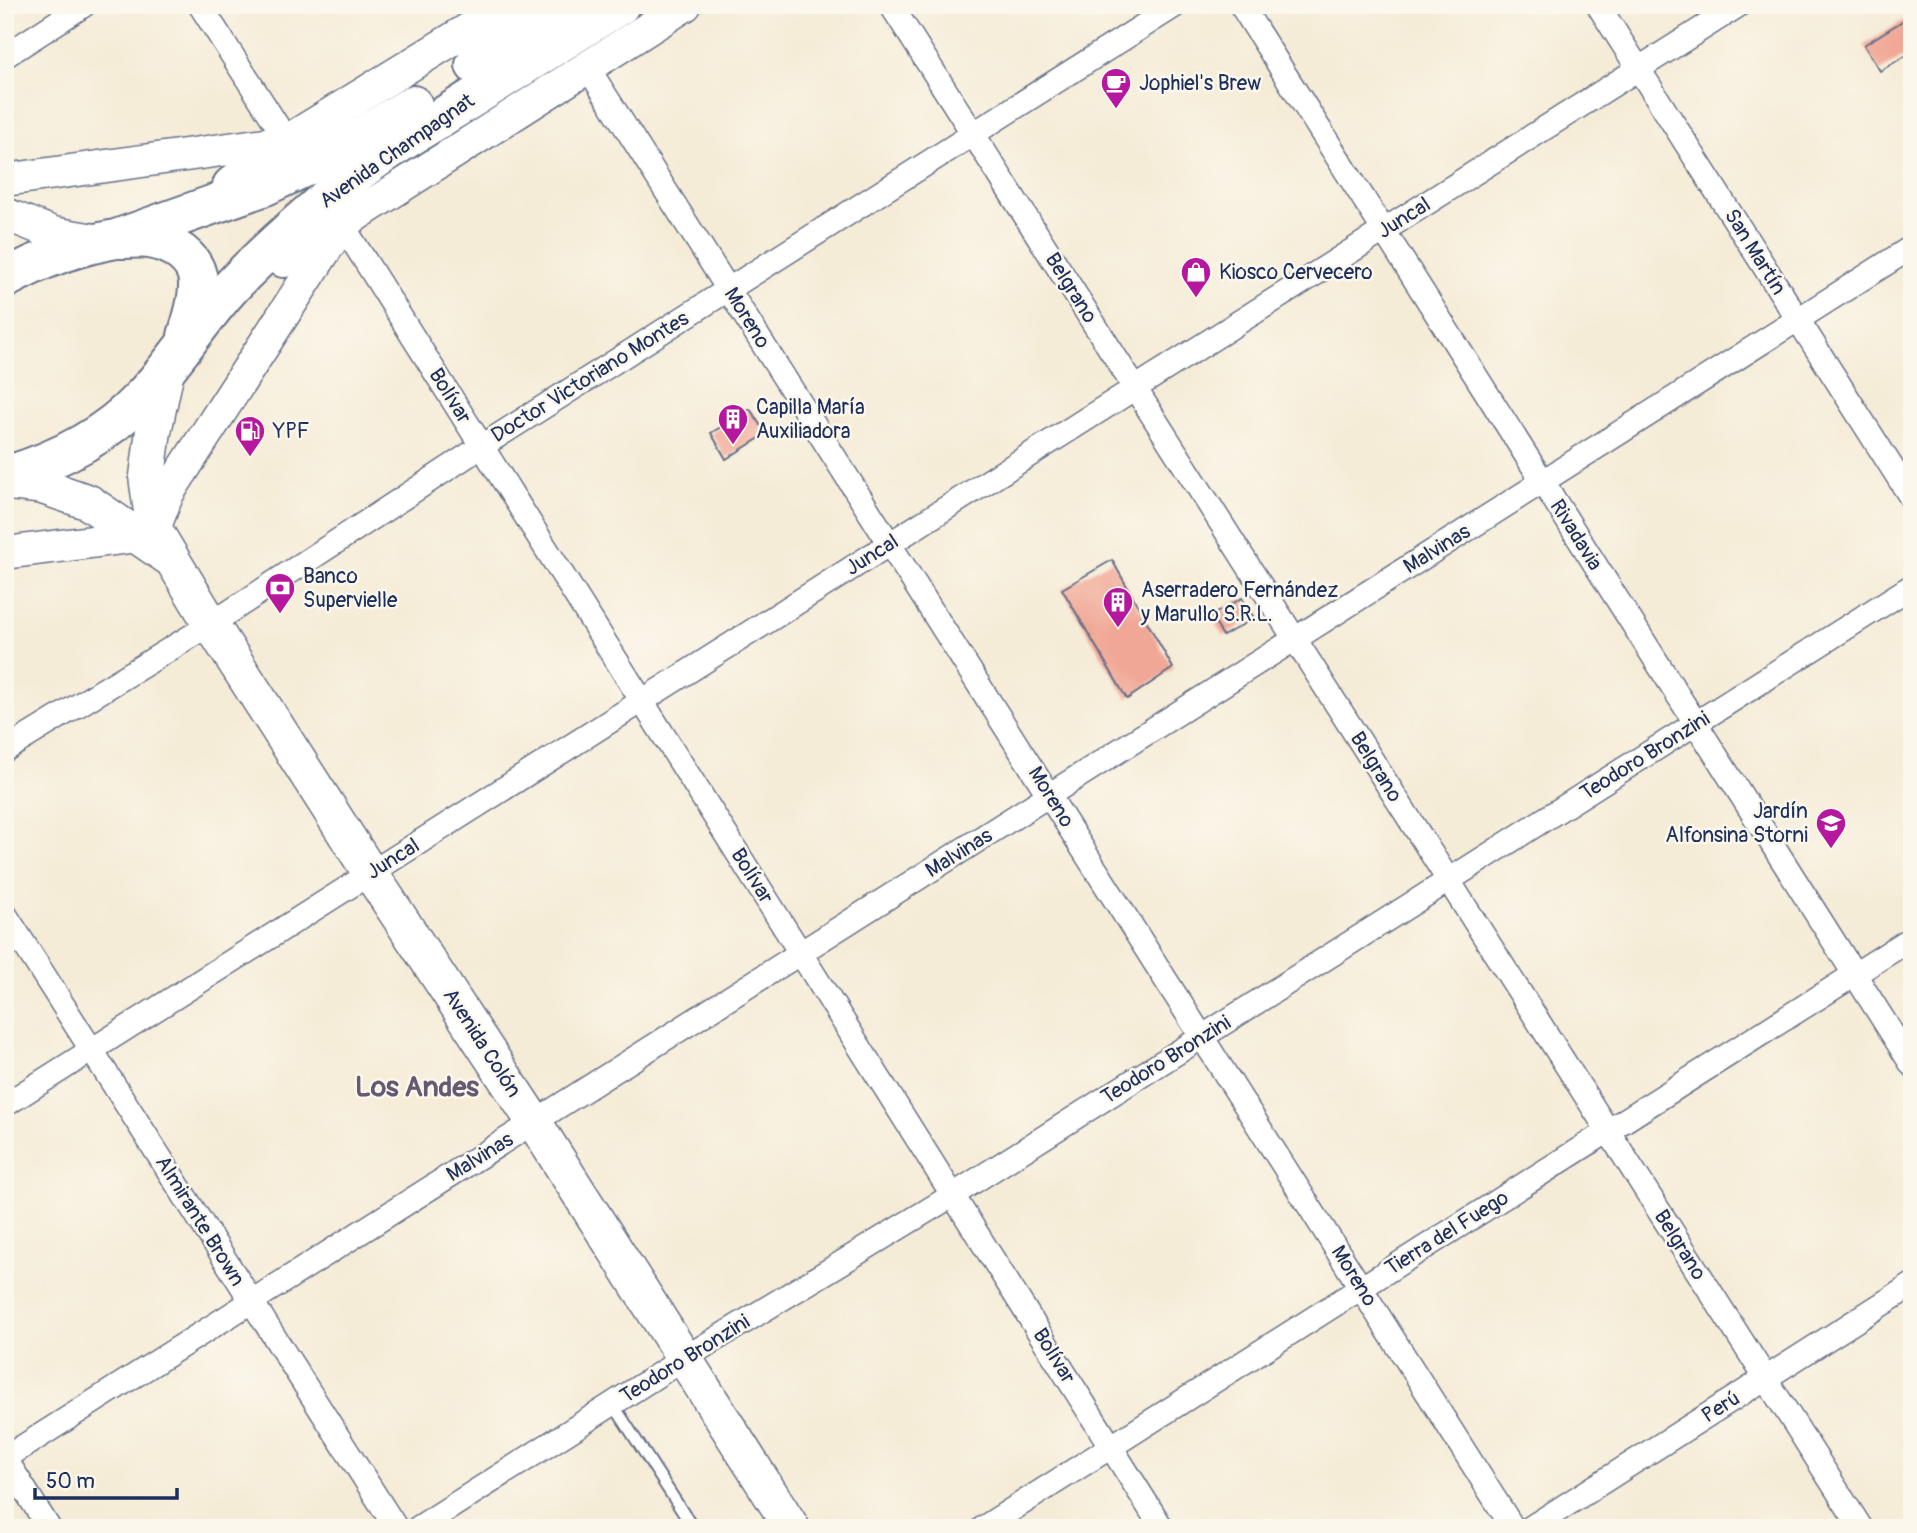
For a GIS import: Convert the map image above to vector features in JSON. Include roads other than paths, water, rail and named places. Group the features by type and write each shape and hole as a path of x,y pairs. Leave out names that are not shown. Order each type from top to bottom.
{"highway":[{"name":"Avenida Champagnat","path":"5,279 50,256 109,240 265,186 326,157 384,124 568,5"},
{"name":"Avenida Champagnat","path":"5,477 36,467 88,443 116,422 175,358 230,288 292,227 344,184 401,143 620,5"},
{"path":"205,207 287,141"},
{"path":"230,288 342,224"},
{"path":"109,240 149,239 182,252 192,263 198,280 197,292 192,317 175,358"}],"main road":[{"path":"146,533 153,434 175,358"},
{"name":"Avenida Colón","path":"5,482 41,486 88,502 146,533 171,558 370,874 534,1122 792,1528"}],"street":[{"path":"5,56 84,5"},
{"path":"200,5 287,141"},
{"path":"5,180 287,141 508,5"},
{"name":"Avenida Champagnat","path":"146,533 168,493 342,224 685,5"},
{"name":"Belgrano","path":"891,5 1861,1528"},
{"name":"Doctor Victoriano Montes","path":"5,750 211,624 482,446 1176,5"},
{"name":"Rivadavia","path":"1241,5 1912,1065"},
{"name":"San Martín","path":"1598,5 1912,499"},
{"name":"Juncal","path":"5,1105 1739,5"},
{"name":"Moreno","path":"587,68 1513,1528"},
{"path":"5,214 53,233 109,240"},
{"name":"Bolívar","path":"342,224 1162,1528"},
{"name":"Malvinas","path":"5,1458 1912,247"},
{"path":"5,553 146,533"},
{"name":"Teodoro Bronzini","path":"418,1528 683,1359 953,1195 1912,586"},
{"name":"Almirante Brown","path":"5,914 396,1528"},
{"name":"Tierra del Fuego","path":"983,1528 1912,938"},
{"name":"Perú","path":"1530,1528 1912,1285"},
{"path":"5,1458 49,1528"}],"lane":[{"path":"613,1404 693,1528"}],"place":[{"name":"Jophiel's Brew","path":"1116,110"},
{"name":"Kiosco Cervecero","path":"1196,299"},
{"name":"Capilla María Auxiliadora","path":"733,446"},
{"name":"YPF","path":"250,458"},
{"name":"Banco Supervielle","path":"280,615"},
{"name":"Aserradero Fernández y Marullo S.R.L.","path":"1118,629"},
{"name":"Jardín Alfonsina Storni","path":"1831,850"}],"district":[{"name":"Los Andes","path":"417,1087"}]}
